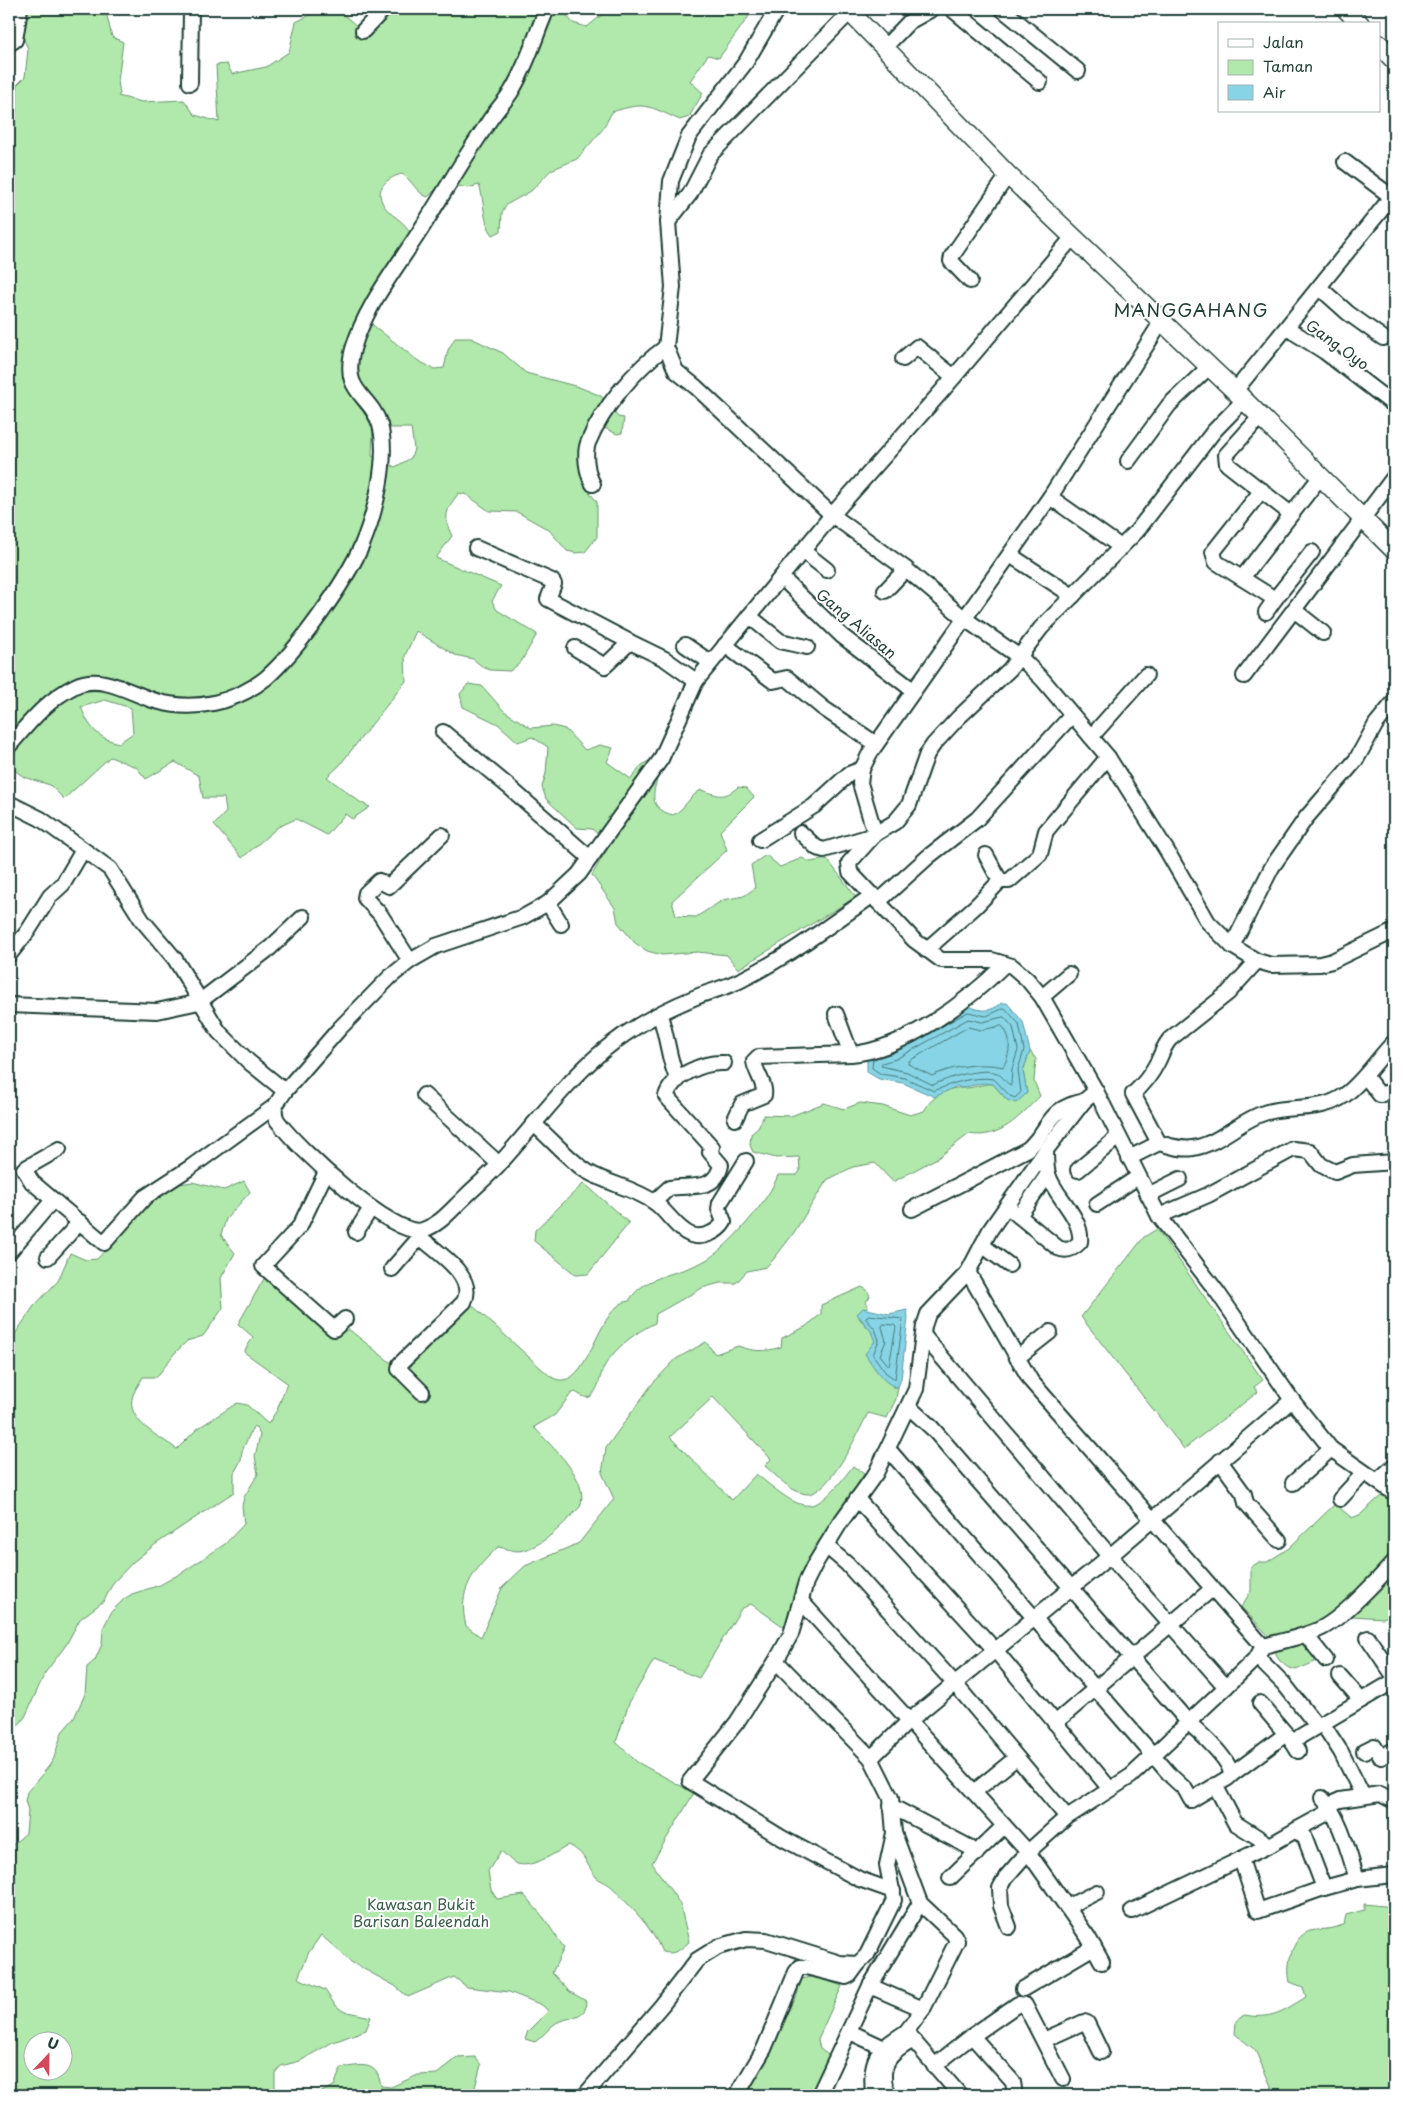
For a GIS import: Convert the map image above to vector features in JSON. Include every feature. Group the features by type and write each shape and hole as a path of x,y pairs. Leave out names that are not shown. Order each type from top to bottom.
{"main road":[{"path":"1346,9 1358,22"},
{"path":"848,11 1008,176 1240,395 1394,550"},
{"path":"1380,45 1394,60"}],"street":[{"path":"9,44 15,40 20,9"},
{"path":"190,83 191,9"},
{"path":"363,31 384,9"},
{"path":"9,746 38,713 76,686 100,682 158,702 195,708 237,697 265,678 295,647 345,576 362,544 374,504 383,452 380,425 373,411 359,396 349,374 358,336 379,294 479,136 512,91 531,51 547,9"},
{"path":"777,9 746,62 689,136 671,181 668,222 673,287 666,347 676,371 834,512 1020,658 1108,757 1167,851 1208,922 1232,946 1257,961 1271,965 1320,964 1332,961 1394,931"},
{"path":"884,48 909,22 914,13 932,9"},
{"path":"952,9 1040,82"},
{"path":"1002,9 1078,72"},
{"path":"668,222 690,194 710,155 848,11"},
{"path":"801,833 817,848 824,850 874,833 895,822 908,804 927,754 934,744 1020,658 1041,628 1137,531 1214,431 1286,328 1393,196 1345,162"},
{"path":"970,281 951,261 952,256 1008,176"},
{"path":"59,1148 24,1169 32,1182 104,1243 145,1197 191,1167 275,1106 285,1091 350,1017 390,977 436,946 508,923 548,903 568,886 661,759 696,681 710,662 782,578 834,512 954,377 1073,237"},
{"path":"1320,288 1348,313 1383,338"},
{"path":"874,833 860,782 862,770 876,744 1050,497 1162,322"},
{"name":"Gang Oyo","path":"1286,328 1325,352 1394,405"},
{"path":"593,484 586,454 588,444 599,422 633,376 666,347"},
{"path":"903,359 917,347 954,377"},
{"path":"1128,462 1169,405 1210,366"},
{"path":"1261,416 1226,454 1227,464 1291,514"},
{"path":"1242,578 1320,476"},
{"path":"1244,676 1394,478"},
{"path":"1262,490 1213,552 1216,562 1275,599"},
{"path":"1050,497 1121,547"},
{"path":"476,548 552,581 554,584 548,599 665,659 696,681"},
{"path":"803,551 827,570"},
{"path":"1266,612 1312,552"},
{"path":"1010,555 1072,596"},
{"path":"885,592 906,570"},
{"name":"Gang Aliasan","path":"782,578 842,636 914,691"},
{"path":"1294,610 1323,633"},
{"path":"749,616 780,641 807,647"},
{"path":"575,648 605,666 630,642"},
{"path":"686,645 710,662"},
{"path":"725,645 773,681 787,678 823,708 876,744"},
{"path":"1091,736 1146,676"},
{"path":"1232,946 1272,867 1306,818 1356,760 1376,724 1394,702"},
{"path":"392,1269 420,1234 449,1214 500,1164 545,1108 619,1037 694,998 741,980 787,955 875,898 977,820 1072,715"},
{"path":"443,732 590,858"},
{"path":"926,950 976,906 1000,881 1009,881 1040,854 1046,831 1108,757"},
{"path":"760,840 814,806 849,774 862,770"},
{"path":"9,803 41,819 110,869 142,920 175,959 199,1002 219,1032 249,1062 285,1091"},
{"path":"874,833 849,863 850,872 891,918 926,950 941,960 992,960 1012,966 1027,979 1042,998 1096,1091 1159,1216 1218,1293 1292,1400 1331,1449 1394,1493"},
{"path":"410,962 380,914 365,898 366,893 379,881 389,886 442,835"},
{"path":"9,954 28,931 50,896 63,884 83,850"},
{"path":"986,855 1000,881"},
{"path":"548,903 561,924"},
{"path":"9,1004 157,1011 199,1002 270,948 303,917"},
{"path":"1159,1143 1133,1094 1148,1079 1158,1062 1163,1047 1170,1039 1228,993 1257,961"},
{"path":"735,1119 742,1104 764,1094 754,1061 758,1057 851,1054 884,1046 902,1039 967,1000 1005,964"},
{"path":"1042,998 1069,974"},
{"path":"836,1014 851,1054"},
{"path":"660,1016 666,1031 672,1068 678,1080"},
{"path":"1129,1158 1159,1143 1176,1148 1192,1148 1208,1144 1249,1118 1266,1112 1322,1106 1344,1095 1365,1076 1394,1042"},
{"path":"654,1202 669,1188 690,1188 709,1184 721,1166 710,1152 712,1147 667,1099 667,1093 678,1080 691,1070 706,1064 724,1063"},
{"path":"1365,1076 1380,1094 1394,1090"},
{"path":"1013,1212 1046,1150 1084,1101 1096,1091"},
{"path":"424,1095 500,1164"},
{"path":"912,1209 1028,1149 1035,1143 1057,1111 1068,1104 1084,1101"},
{"path":"275,1106 274,1112 280,1124 323,1169 371,1208 420,1234 461,1275 467,1291 464,1302 400,1364 400,1369 422,1392"},
{"path":"534,1124 587,1172 632,1190 654,1202 690,1234 700,1236 714,1232 724,1222 719,1210 720,1202 746,1161"},
{"path":"1078,1170 1118,1137"},
{"path":"1159,1216 1208,1195 1293,1149 1310,1151 1321,1165 1335,1172 1353,1165 1394,1162"},
{"path":"1013,1212 1064,1250 1072,1249 1080,1242 1080,1236 1071,1214 1048,1174 1046,1150"},
{"path":"323,1169 300,1226 263,1266 334,1329 345,1319"},
{"path":"893,1891 859,1880 765,1828 690,1781 737,1722 776,1661 791,1634 806,1582 826,1546 876,1473 909,1407 918,1378 923,1335 928,1314 968,1272 982,1245 1048,1174"},
{"path":"1097,1204 1138,1177"},
{"path":"1148,1195 1180,1180"},
{"path":"9,1252 53,1200"},
{"path":"356,1232 371,1208"},
{"path":"48,1258 80,1222"},
{"path":"982,1245 1008,1265"},
{"path":"968,1272 1031,1382 1212,1589 1284,1684 1320,1724 1341,1752 1363,1796"},
{"path":"1017,1358 1050,1332"},
{"path":"923,1335 1110,1556 1226,1687"},
{"path":"871,1758 909,1722 1110,1556 1292,1400"},
{"path":"909,1407 932,1428 1190,1723 1214,1747 1229,1767 1231,1775"},
{"path":"888,1449 1153,1755 1185,1789 1191,1800 1231,1775 1292,1743 1320,1724 1394,1681"},
{"path":"1293,1483 1331,1449"},
{"path":"1220,1461 1244,1494 1246,1503 1279,1540"},
{"path":"1377,1481 1394,1466"},
{"path":"1340,1499 1364,1473"},
{"path":"857,1499 996,1651 1110,1789"},
{"path":"826,1546 853,1570 956,1685 1067,1817"},
{"path":"1008,1927 1001,1906 1000,1888 1006,1877 1028,1852 1067,1817 1131,1776 1190,1723 1260,1651 1306,1635 1331,1623 1377,1581 1394,1562"},
{"path":"1055,1723 1212,1589"},
{"path":"801,1601 1028,1852 1094,1947 1102,1962"},
{"path":"1306,1635 1326,1660"},
{"path":"1368,1638 1394,1676"},
{"path":"776,1661 871,1758 891,1798 894,1833 920,1903 954,1936 956,1941 910,2036 890,2056 886,2063 884,2082 891,2095"},
{"path":"1340,1676 1362,1700"},
{"path":"1260,1703 1292,1743"},
{"path":"1364,1751 1374,1746 1381,1757 1394,1750"},
{"path":"974,1792 1016,1758"},
{"path":"1215,1786 1235,1823 1270,1845"},
{"path":"1132,1911 1270,1845 1296,1830 1327,1805 1340,1800 1380,1794 1394,1801"},
{"path":"1327,1805 1357,1879"},
{"path":"891,1806 969,1847 976,1854"},
{"path":"950,1878 1004,1826"},
{"path":"1296,1830 1305,1838 1324,1888"},
{"path":"736,2095 764,2049 796,1972 800,1967 806,1966 846,1977 850,1975 867,1955 893,1908 893,1891 887,1864 894,1833"},
{"path":"1241,1859 1258,1911 1324,1888 1357,1879 1394,1875"},
{"path":"1067,1907 1097,1892"},
{"path":"820,2095 870,1986 920,1903"},
{"path":"585,2095 662,2005 697,1960 718,1947 746,1939 766,1940 840,1964 858,1964"},
{"path":"1023,1989 1094,1947"},
{"path":"870,1986 923,2009"},
{"path":"934,2066 972,2036 1022,2004 1025,2005 1064,2080"},
{"path":"1044,2040 1084,2022 1087,2023 1102,2052"},
{"path":"850,2032 882,2047"},
{"path":"873,2095 874,2063 882,2047 910,2036"},
{"path":"910,2036 960,2095"},
{"path":"972,2036 1013,2082 1015,2095"}],"green space":[{"path":"27,9 87,9 106,12 112,37 123,42 118,81 120,94 118,96 142,102 184,100 195,115 219,122 216,65 227,64 232,74 266,67 289,52 296,22 322,9 347,9 343,14 367,35 394,9 561,9 573,23 587,27 603,14 597,9 743,9 749,16 719,58 708,55 690,81 703,93 689,117 680,120 653,108 640,106 612,112 603,129 577,159 551,170 531,191 506,205 502,213 501,231 493,235 485,218 479,185 468,188 442,183 428,197 421,193 402,174 384,183 380,192 382,202 388,211 405,225 411,235 393,256 359,314 417,360 434,369 444,368 448,350 455,338 471,338 503,353 526,373 579,387 601,396 618,417 624,418 622,433 617,434 596,424 583,464 588,490 597,502 597,537 585,552 567,551 549,530 517,512 489,511 467,495 459,493 447,513 447,524 452,536 436,558 501,586 492,601 497,610 537,634 521,662 510,671 490,670 473,659 455,655 416,631 405,656 406,681 339,766 327,777 360,802 370,807 352,819 345,814 327,835 296,819 278,827 242,858 214,825 226,812 224,798 203,798 199,776 175,762 146,779 136,767 110,757 64,799 50,785 24,777 9,768 9,126 17,108 17,85 25,77 28,49 23,37","holes":["373,428 411,428 414,449 411,458 395,467 372,456","105,700 131,708 133,733 119,743 99,735 87,720 81,707"]},
{"path":"468,684 482,686 504,711 531,728 553,726 565,729 585,750 600,745 613,748 607,762 631,779 642,765 650,760 659,773 654,793 656,804 665,812 673,815 701,790 716,795 724,795 738,787 746,788 754,797 720,831 727,850 672,901 676,916 696,917 723,900 744,896 755,888 751,865 766,855 780,867 802,858 810,862 827,859 856,897 738,969 727,955 697,952 662,955 647,951 635,943 618,923 615,908 592,875 610,844 592,829 577,828 546,799 542,787 546,773 548,747 532,737 518,742 498,724 463,707 460,694"},
{"name":"Kawasan Bukit Barisan Baleendah","path":"1030,1051 1036,1059 1034,1081 1040,1096 1009,1125 990,1133 980,1135 969,1134 939,1157 893,1182 875,1163 853,1167 827,1180 793,1234 766,1267 747,1271 736,1283 720,1283 702,1288 656,1314 655,1323 627,1341 610,1358 603,1369 598,1386 590,1397 582,1396 575,1392 571,1394 555,1415 534,1427 568,1464 575,1475 582,1496 580,1507 552,1534 536,1545 518,1551 498,1547 481,1564 469,1582 464,1602 466,1626 481,1637 502,1588 525,1566 579,1543 614,1499 602,1473 606,1448 652,1384 676,1359 706,1342 715,1354 738,1346 760,1351 781,1347 782,1338 805,1327 821,1314 821,1305 862,1287 867,1290 870,1296 866,1302 868,1305 866,1309 860,1311 859,1318 871,1331 875,1341 871,1347 893,1387 898,1387 896,1399 887,1418 868,1413 842,1461 824,1485 815,1492 806,1494 794,1490 765,1466 771,1459 713,1397 670,1437 732,1500 756,1474 786,1497 798,1503 808,1505 817,1503 828,1496 853,1466 864,1474 802,1575 784,1627 751,1604 741,1609 699,1678 654,1660 629,1703 616,1742 637,1762 694,1793 652,1863 680,1904 689,1942 676,1952 662,1952 652,1933 640,1917 612,1887 596,1877 582,1855 569,1845 549,1857 526,1865 513,1862 501,1851 488,1871 491,1890 497,1899 524,1895 544,1918 564,1948 552,1973 569,1991 586,2001 585,2010 582,2013 556,2023 535,2042 525,2039 528,2031 548,2011 542,2005 509,1992 467,1987 454,1977 408,1997 395,1986 351,1962 321,1935 309,1952 298,1978 325,1990 335,2005 343,2011 371,2017 366,2030 331,2043 300,2061 281,2066 275,2073 275,2095 9,2095 9,1848 26,1833 28,1810 25,1801 27,1792 49,1766 54,1758 62,1732 74,1718 85,1694 87,1667 95,1660 102,1644 103,1628 112,1611 132,1594 160,1585 225,1544 244,1524 242,1506 244,1497 258,1474 255,1456 260,1435 256,1427 253,1427 242,1451 241,1460 234,1473 234,1492 156,1544 133,1562 113,1583 104,1601 80,1619 66,1645 45,1673 25,1717 9,1737 9,1333 15,1334 34,1306 58,1281 70,1253 86,1260 97,1259 143,1210 173,1185 192,1182 224,1190 244,1181 250,1192 226,1219 221,1235 235,1253 221,1278 223,1308 203,1336 187,1341 174,1354 157,1377 143,1377 133,1395 132,1404 138,1420 177,1449 197,1429 237,1403 247,1405 268,1424 277,1410 287,1383 244,1352 253,1337 238,1324 265,1277 271,1280 335,1338 347,1328 395,1366 472,1305 548,1375 562,1380 572,1377 580,1368 610,1314 619,1305 629,1301 644,1285 653,1280 696,1265 715,1254 758,1209 774,1185 778,1175 797,1175 800,1171 799,1157 776,1158 753,1152 750,1145 751,1134 758,1128 764,1115 791,1116 824,1103 844,1109 860,1103 883,1106 910,1115 924,1111 931,1101 940,1094 956,1088 970,1088 993,1084 1007,1100 1027,1093 1023,1071"},
{"path":"584,1183 629,1223 588,1274 576,1275 534,1241 535,1230"},
{"path":"1157,1229 1263,1380 1254,1387 1258,1392 1184,1449 1081,1317 1144,1237"},
{"path":"1384,1493 1394,1501 1394,1614 1383,1618 1352,1616 1314,1640 1315,1662 1296,1670 1287,1667 1279,1660 1267,1634 1241,1607 1251,1591 1251,1567 1259,1562 1267,1562 1289,1548 1335,1504 1352,1518 1361,1514"},
{"path":"1364,1904 1394,1907 1394,2095 1275,2095 1255,2050 1235,2034 1236,2021 1244,2015 1262,2016 1277,2013 1306,1997 1303,1987 1290,1982 1289,1975 1291,1953 1298,1939 1310,1931 1344,1924 1346,1915 1364,1910"},
{"path":"815,1976 842,1986 818,2039 820,2049 831,2057 809,2095 745,2095 754,2082 797,1995 801,1979"},
{"path":"475,2057 481,2065 473,2095 315,2095 334,2086 341,2068 367,2066 376,2072 381,2086 391,2087 418,2075 437,2074 457,2058"}],"water":[{"path":"1002,1003 1007,1003 1023,1022 1030,1051 1023,1071 1027,1093 1016,1103 1007,1100 993,1084 983,1083 961,1088 957,1086 935,1097 903,1083 879,1079 867,1072 867,1056 969,1006 986,1010"},
{"path":"863,1308 889,1314 907,1310 908,1318 901,1379 898,1387 893,1386 884,1379 865,1354 875,1341 871,1331 857,1314"}],"district":[{"name":"MANGGAHANG","path":"1191,309"}]}
